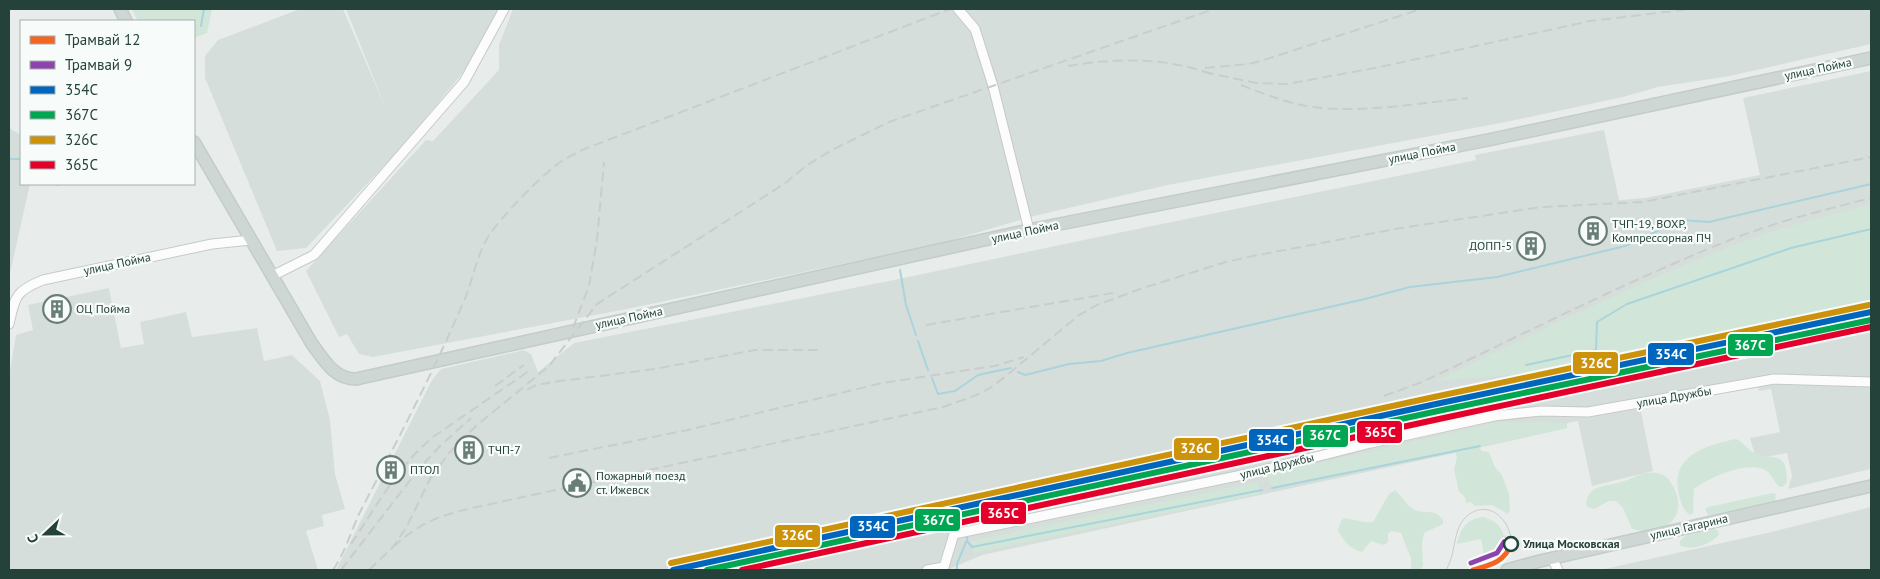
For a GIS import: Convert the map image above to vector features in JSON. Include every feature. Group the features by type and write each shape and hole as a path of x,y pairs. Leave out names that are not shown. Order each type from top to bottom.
{"main road":[{"name":"улица Пойма","path":"195,144 312,344 328,366 342,377 356,379 1029,230 1488,140 1871,58"},
{"name":"улица Гагарина","path":"1507,570 1552,558 1871,486"}],"street":[{"path":"272,276 314,255 464,82 504,9"},
{"path":"958,9 975,29 993,86 1029,230"},
{"name":"улица Пойма","path":"9,324 14,303 19,293 24,288 43,280 212,244 251,240"},
{"name":"улица Дружбы","path":"927,570 944,567 954,534 1252,473 1371,443 1494,416 1541,411 1588,412 1774,379 1871,382"},
{"path":"1552,558 1558,570"}],"shaded area":[{"path":"300,9 343,9 386,109 346,9 498,9 469,65 402,147 306,248 277,251 205,78 205,56 218,40"},
{"path":"513,9 1871,9 1871,44 1730,76 1658,87 1623,97 1506,122 1168,185 1034,216 938,244 622,310 373,357 359,354 347,334 339,337 306,271 426,140 433,141 499,70 499,45"},
{"path":"1871,71 1871,469 1788,489 1792,476 1787,453 1756,459 1750,438 1780,432 1771,389 1759,391 1758,385 1643,408 1641,412 1653,471 1592,486 1578,421 1567,423 1567,428 1501,443 982,555 947,570 336,570 432,380 441,369 524,350 531,354 538,372 574,343 894,280 1476,160 1475,155 1604,130 1619,200 1645,198 1760,175 1743,98"},
{"path":"9,128 20,134 20,185 30,185 9,278"},
{"path":"109,288 121,348 144,344 140,322 186,312 192,337 257,328 264,361 292,355 320,381 330,420 335,474 345,509 322,515 324,526 306,531 318,570 9,570 9,376 16,335 33,330 28,305"},
{"path":"1871,507 1871,570 1600,570 1767,533"}],"green space":[{"path":"132,9 212,9 207,33 195,38 195,20 138,20"},
{"path":"1871,204 1871,301 1532,373 1435,381 1585,310 1699,259 1770,233"},
{"path":"1499,422 1566,423 1567,428 1480,447 1481,451 1489,452 1495,467 1502,475 1509,494 1510,511 1508,514 1492,505 1475,506 1471,502 1466,503 1465,497 1459,492 1454,469 1457,457 1455,451 1272,488 1267,475"},
{"path":"1736,439 1755,453 1778,458 1782,461 1785,465 1787,482 1783,487 1780,487 1768,472 1761,468 1741,468 1730,471 1694,489 1693,513 1690,515 1686,511 1679,495 1677,482 1679,471 1692,455 1702,449"},
{"path":"1644,473 1663,475 1669,479 1675,490 1678,511 1669,524 1652,530 1632,529 1623,508 1616,501 1609,501 1594,509 1586,504 1590,493 1599,487 1624,481"},
{"path":"1258,482 1260,494 974,553 971,541"},
{"path":"1395,490 1412,508 1419,511 1433,512 1443,520 1443,524 1424,533 1422,543 1423,566 1420,570 1411,570 1411,558 1401,533 1391,531 1388,534 1388,542 1384,545 1371,541 1362,552 1348,544 1338,531 1344,518 1373,522 1389,494"},
{"path":"1773,493 1776,494 1775,501 1708,515 1705,509 1708,507"},
{"path":"1484,517 1498,525 1504,536 1501,554 1497,559 1486,565 1481,539 1457,544 1465,525 1473,520"},
{"path":"1715,529 1719,534 1707,544 1689,548 1680,545 1680,541 1691,533"}],"waterway":[{"path":"201,26 204,9"},
{"path":"9,159 20,159"},
{"path":"1018,372 1025,375 1069,364 1101,361 1127,353 1410,287 1497,277 1625,246 1681,220 1709,222 1871,184"},
{"path":"1526,365 1596,350 1597,322 1627,304 1791,248 1871,229"},
{"path":"900,270 906,305 916,335"},
{"path":"918,341 928,370"},
{"path":"932,378 938,394 955,391 978,375 1011,368"},
{"path":"1272,488 1480,446"},
{"path":"967,536 967,541 972,547 1262,490"},
{"path":"957,570 957,564 966,542"}],"tram line":[{"path":"1446,570 1460,524 1472,512 1488,510 1496,513 1507,526 1511,544"},
{"path":"1494,564 1504,552 1505,536"},
{"name":"9","path":"1471,563 1497,553 1504,542"},
{"name":"12","path":"1473,570 1501,559 1511,544"}],"railway":[{"path":"333,570 360,512 440,355 464,301 488,237 522,196 544,175 562,161 582,150 950,9"},
{"path":"431,478 449,453 476,426 549,366 597,304 784,184 806,166 832,150 889,122 1214,9"},
{"path":"1205,68 1249,64 1264,60 1421,9"},
{"path":"1204,72 1256,83 1287,84 1380,67 1590,21 1691,9"},
{"path":"1068,66 1104,61 1158,62 1194,68 1211,74"},
{"path":"1241,85 1291,102 1322,108 1377,108 1468,98"},
{"path":"393,547 421,526 448,514 943,407 990,388 1079,315 1097,305 1143,288 1226,262 1401,228 1541,207 1643,202 1871,157"},
{"path":"573,328 589,286 597,240 604,162"},
{"path":"1384,396 1422,382 1613,291 1730,240 1782,222 1871,198"},
{"path":"926,325 1113,293"},
{"path":"527,390 536,385 655,369 755,350 818,350"},
{"path":"549,458 688,430 882,383 995,366 1024,357"},
{"path":"495,386 524,365"},
{"path":"351,544 398,474 420,448 529,371"},
{"path":"1482,395 1531,389"},
{"path":"341,570 418,470 440,446 471,418"},
{"path":"369,570 393,547 407,526 433,473"}],"transit line":[{"name":"326С","path":"671,563 1434,397 1869,305"},
{"name":"354С","path":"673,570 1436,404 1871,312"},
{"name":"367С","path":"707,570 1438,411 1871,320"},
{"name":"365С","path":"742,570 1871,327"}],"place":[{"name":"ТЧП-19, ВОХР, Компрессорная ПЧ","path":"1593,231"},
{"name":"ДОПП-5","path":"1531,246"},
{"name":"ОЦ Пойма","path":"57,309"},
{"name":"ТЧП-7","path":"469,450"},
{"name":"ПТОЛ","path":"391,470"},
{"name":"Пожарный поезд ст. Ижевск","path":"577,483"},
{"name":"Улица Московская","path":"1511,544"}]}
